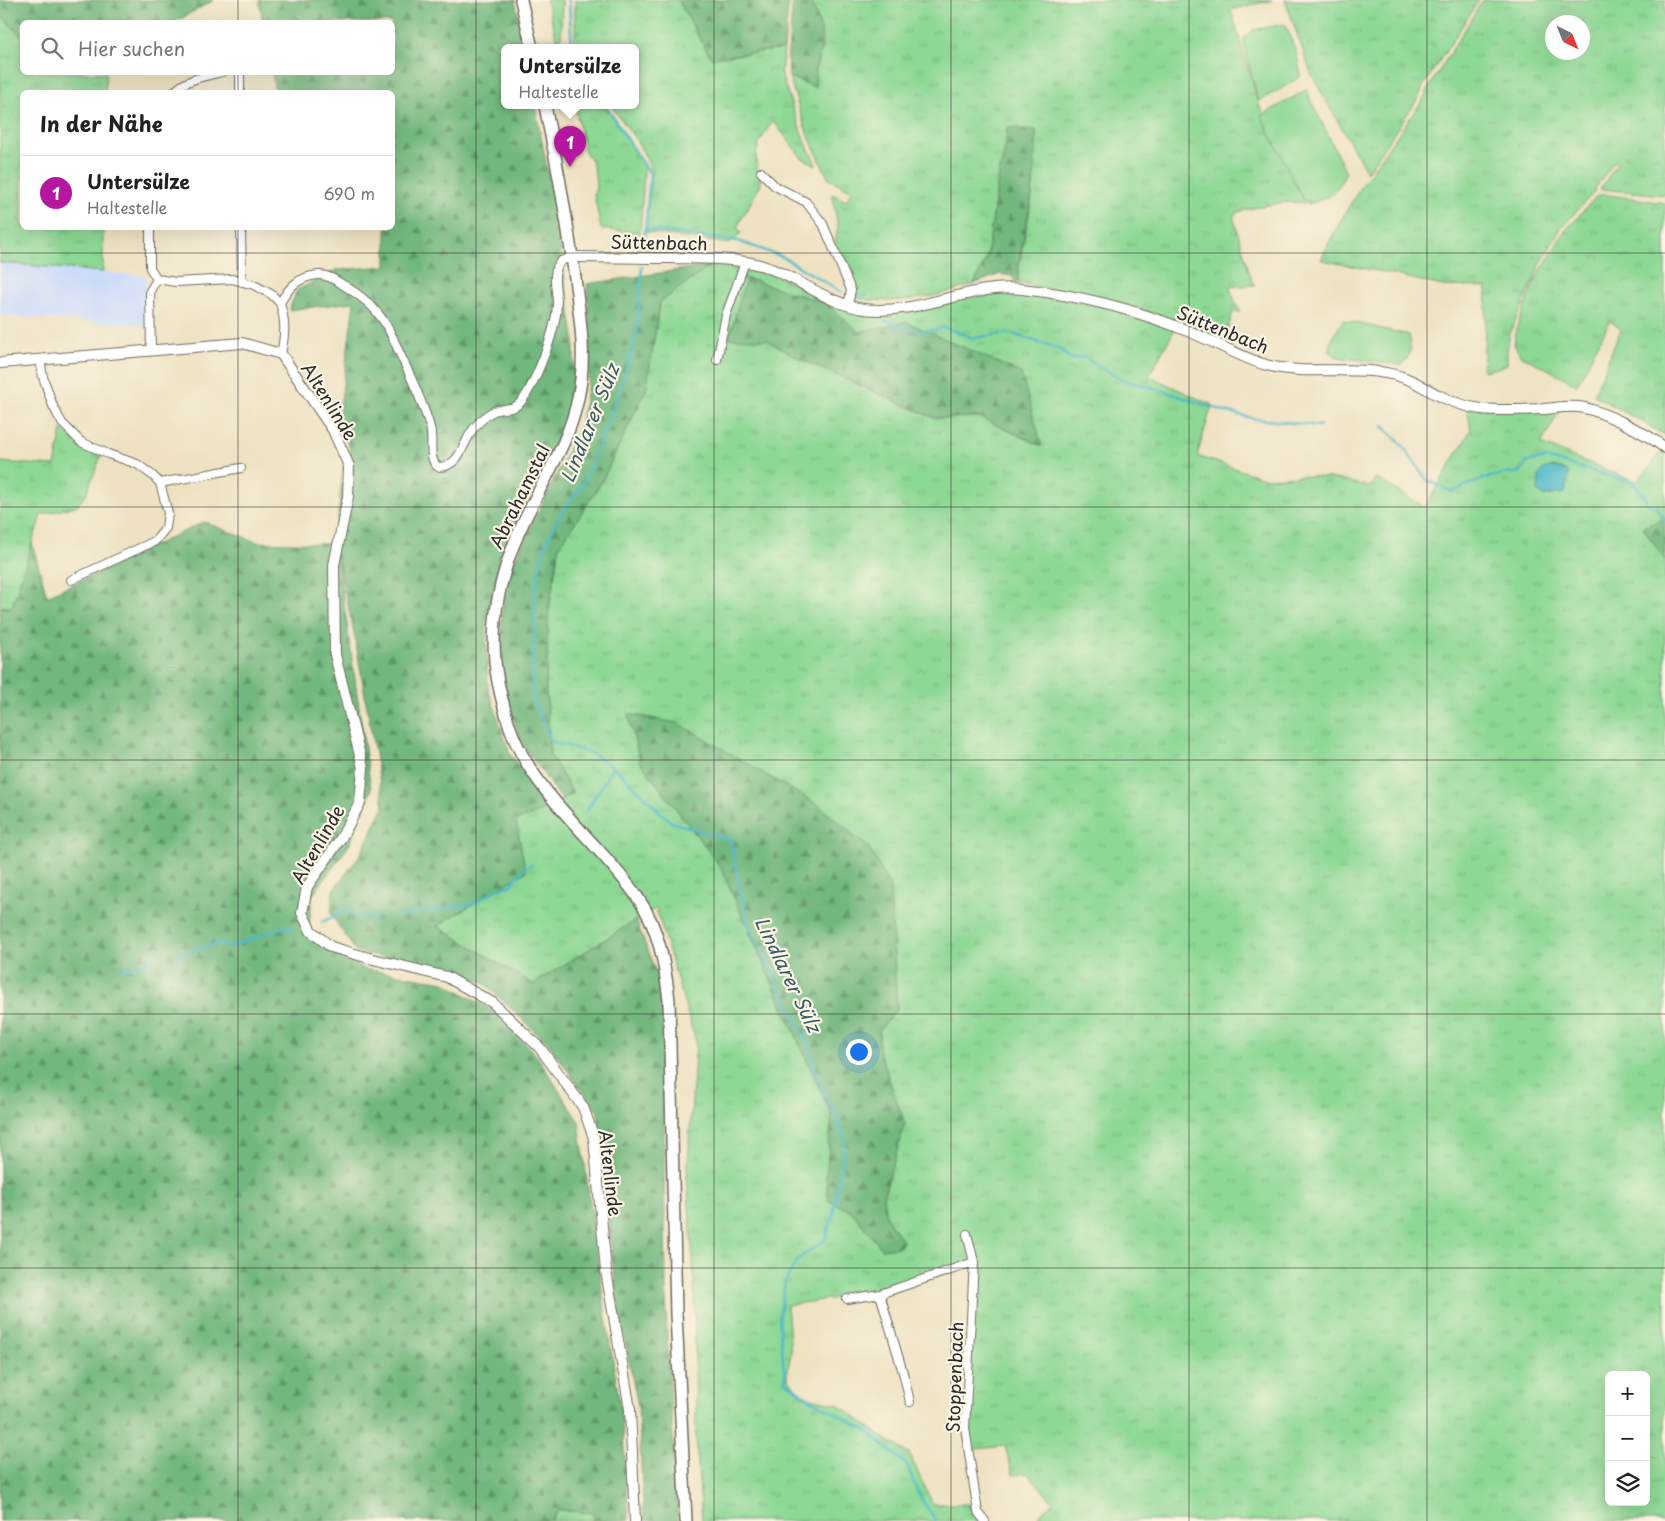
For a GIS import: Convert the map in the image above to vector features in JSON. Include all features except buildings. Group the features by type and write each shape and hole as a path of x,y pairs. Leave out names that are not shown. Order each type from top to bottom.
{"main road":[{"path":"521,0 531,44"},
{"name":"Abrahamstal","path":"546,109 572,258 583,348 579,394 575,414 564,445 526,515 505,567 498,594 495,657 498,683 513,737 530,767 560,808 611,865 639,900 654,930 665,965 669,1000 676,1314 686,1521"}],"street":[{"path":"176,90 198,77 208,75"},
{"path":"240,75 240,90"},
{"path":"760,172 776,186 806,202 823,224 851,290 848,306"},
{"path":"150,230 150,268 157,279 176,282 232,279 254,285 264,290 280,303 285,318 285,336 281,354"},
{"path":"241,230 242,282"},
{"path":"280,303 285,293 295,282 305,277 322,274 340,283 375,309 392,337 425,410 431,430 432,459 434,464 438,467 444,467 452,464 458,457 474,428 486,415 495,410 506,410 518,405 526,394 538,371 554,324 557,303 554,280 555,270 561,261 572,258"},
{"name":"Süttenbach","path":"572,258 705,259 745,262 781,273 830,300 848,306 869,309 894,309 994,289 1019,288 1039,291 1108,305 1143,315 1191,332 1270,366 1309,370 1372,371 1394,375 1416,382 1458,404 1479,408 1510,410 1585,408 1646,435 1665,448"},
{"path":"717,360 726,315 745,262"},
{"path":"152,351 150,291 157,279"},
{"name":"Altenlinde","path":"0,362 242,343 281,354 333,430 349,466 348,497 334,565 335,655 363,768 360,803 341,838 307,887 302,913 311,931 331,947 447,977 493,1004 540,1048 583,1107 594,1138 606,1271 630,1409 635,1521"},
{"path":"40,360 43,377 53,406 62,423 81,442 137,464 152,474 160,483 168,513 166,528 156,541 71,580"},
{"path":"160,483 241,468"},
{"name":"Stoppenbach","path":"966,1234 974,1262 965,1428 978,1512 985,1521"},
{"path":"847,1299 880,1294 974,1262"},
{"path":"880,1294 910,1402"}],"shaded area":[{"path":"0,263 146,276 146,325 0,316"}],"green space":[{"path":"0,0 214,0 179,20 20,20 20,35 0,14"},
{"path":"259,0 515,0 523,44 501,44 501,109 536,109 559,229 574,336 574,389 559,439 500,558 486,621 488,688 510,754 550,808 516,821 526,872 437,926 533,984 636,920 655,970 664,1028 667,1334 678,1521 644,1521 638,1407 616,1294 598,1112 550,1046 483,982 418,964 356,952 331,914 333,890 359,857 384,806 355,638 337,555 371,790 350,844 312,896 308,938 364,969 444,982 493,1011 537,1056 579,1122 622,1418 629,1521 594,1521 593,1513 558,1510 551,1521 0,1521 0,607 12,607 32,543 47,596 204,522 257,542 335,544 344,458 350,449 338,423 354,302 289,310 297,290 336,270 386,266 386,230 395,230 395,90 275,90 272,75 395,75 395,20 263,20"},
{"path":"546,0 562,0 561,40 557,40"},
{"path":"575,0 678,0 711,58 784,49 780,71 801,132 816,165 802,158 773,121 762,138 757,151 756,157 761,184 737,227 741,233 730,244 646,232 651,174 649,165 640,147 614,109 639,109 639,44 575,44"},
{"path":"678,0 789,0 784,49 711,58"},
{"path":"793,0 811,0 821,29 822,47 816,66 815,87 789,77 787,61"},
{"path":"811,0 1272,0 1231,10 1259,105 1310,204 1292,202 1274,204 1238,212 1233,216 1252,281 1255,285 1229,287 1240,312 1233,312 1224,340 1222,340 1168,318 1100,298 1018,283 1020,260 1032,195 1036,130 1007,128 1006,145 999,174 987,257 974,284 945,293 915,299 885,301 854,298 835,243 838,227 832,194 846,201 852,191 828,178 806,130 789,77 815,87 816,66 822,47"},
{"path":"1285,0 1479,0 1423,86 1419,97 1367,172 1312,76"},
{"path":"1483,0 1665,0 1665,195 1600,189 1618,163 1615,161 1594,192 1561,228 1541,263 1510,333 1507,364 1498,368 1483,371 1487,287 1442,286 1321,260 1355,197 1423,100"},
{"path":"0,14 20,35 20,75 106,75 105,90 20,90 20,230 103,230 103,272 0,263"},
{"path":"1284,24 1295,49 1301,76 1258,101 1243,39 1253,30"},
{"path":"1306,90 1346,172 1334,192 1313,203 1303,199 1261,116"},
{"path":"576,109 607,109 641,159 644,167 640,233 601,229 594,195 596,187 595,173 591,160 585,152"},
{"path":"1007,127 1036,130 1032,195 1018,267 1018,283 1016,283 1012,276 1000,274 974,284 987,257 999,174 1006,145"},
{"path":"1603,194 1665,203 1665,435 1594,395 1621,329 1610,321 1577,385 1520,355 1514,345 1516,329 1534,282 1565,231 1596,197"},
{"path":"712,265 772,274 860,312 1018,292 1107,307 1175,329 1149,376 1212,405 1197,456 1264,478 1304,476 1330,478 1371,487 1375,478 1425,507 1471,430 1467,408 1561,409 1541,444 1637,482 1663,450 1665,451 1665,518 1643,527 1665,560 1665,1521 1041,1521 1038,1516 1053,1502 1027,1473 1013,1475 1005,1446 968,1450 974,1263 894,1290 787,1305 791,1352 787,1377 802,1396 837,1404 909,1454 933,1504 970,1504 979,1521 702,1521 696,1438 694,1278 687,1175 696,1042 656,908 533,984 437,926 526,872 515,820 550,808 573,793 550,755 546,689 548,616 559,547 601,483 646,390 660,302","holes":["828,304 859,332 907,322 1041,446 979,417 934,418 800,359 767,340","629,715 756,769 818,805 897,1009 879,1030 879,1051 905,1124 883,1197 886,1217 903,1242 882,1249 851,1211 829,1201 826,1178 832,1116 720,866 640,762"]},
{"path":"712,265 660,302 646,390 601,483 559,547 548,616 546,689 550,755 573,793 562,800 523,745 510,709 501,663 502,611 512,566 581,424 589,377 590,332 587,284"},
{"path":"746,278 828,304 859,332 907,322 1021,373 1042,446 979,417 934,418 800,359 767,340 729,338"},
{"path":"1343,320 1409,335 1410,347 1407,359 1401,365 1337,357 1330,352 1330,343"},
{"path":"62,429 78,446 101,456 85,497 76,506 41,515 12,607 0,607 0,462 55,466"},
{"path":"1665,518 1665,560 1643,527"},
{"path":"628,714 678,723 818,805 869,848 890,886 897,1009 879,1030 879,1051 905,1124 883,1197 886,1217 903,1242 900,1247 882,1249 851,1211 829,1201 826,1178 832,1116 720,866 640,762"},
{"path":"558,1510 593,1513 594,1521 551,1521"}],"water":[{"path":"1552,467 1569,473 1565,493 1545,496 1538,492 1539,477 1543,469"}],"waterway":[{"name":"Lindlarer Sülz","path":"569,0 572,44"},
{"name":"Lindlarer Sülz","path":"608,109 650,174 643,252"},
{"path":"645,229 738,241 783,257 841,292"},
{"name":"Lindlarer Sülz","path":"642,267 637,332 619,393 584,482 554,525 544,548 535,588 535,635 532,666 533,699 551,741 591,753 616,769 671,822 730,840 748,925 808,1044 817,1079 834,1110 845,1141 833,1215 825,1240 798,1259 785,1282 779,1319 785,1381 811,1400 866,1430 907,1465 918,1493 936,1521"},
{"path":"860,296 866,296"},
{"path":"886,321 908,329 922,331 944,327 973,338 1009,333 1060,349 1070,359 1083,357 1123,380 1224,411 1256,419 1320,426"},
{"path":"1383,426 1402,445 1427,480 1453,492 1486,478 1520,473 1527,462 1546,458 1623,480 1629,478 1642,493 1647,503 1657,508 1665,520"},
{"path":"586,812 613,767"},
{"path":"399,916 472,904 500,888 511,885 524,868 532,864"},
{"path":"322,922 337,915 342,910 376,919"},
{"path":"176,956 218,943 230,947 284,927 293,928"},
{"path":"119,967 132,968 156,957"}],"place":[{"name":"Untersülze","path":"570,167"}]}
